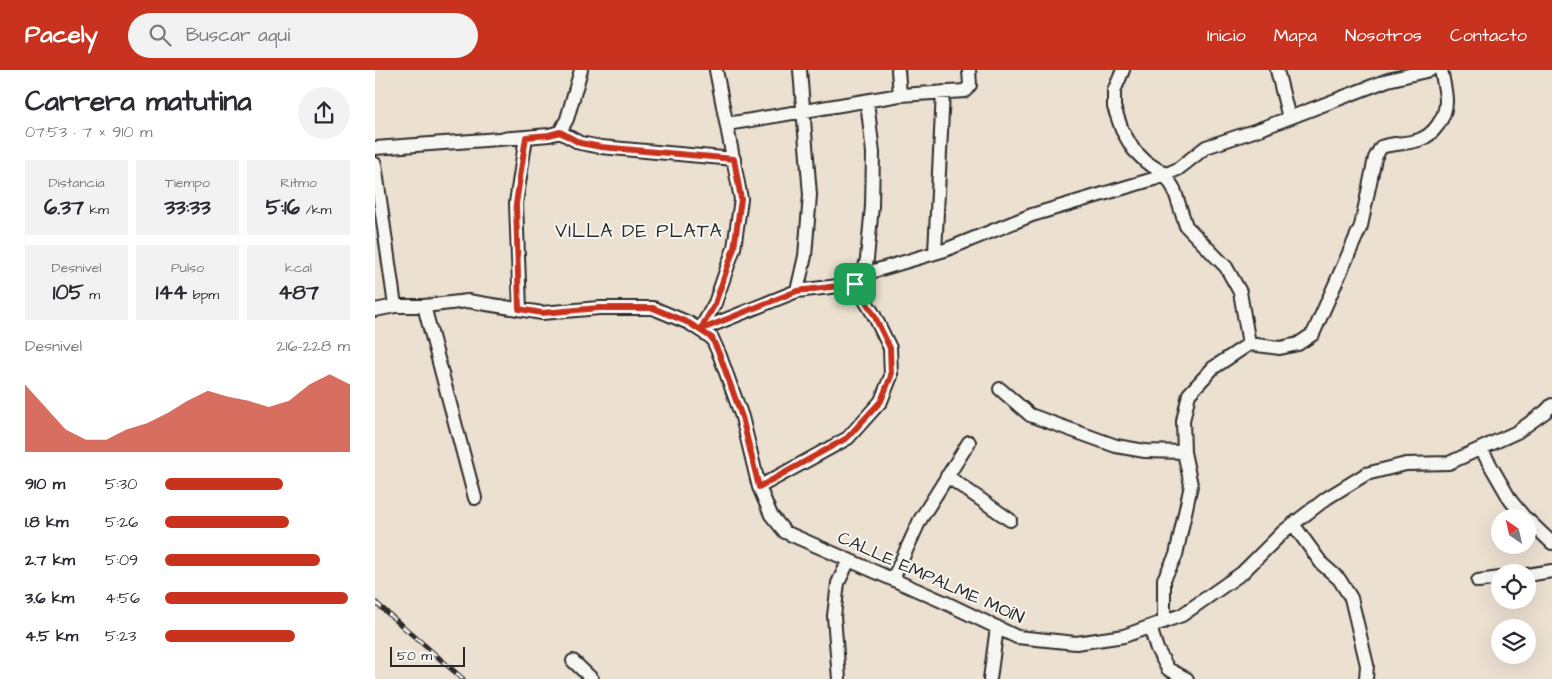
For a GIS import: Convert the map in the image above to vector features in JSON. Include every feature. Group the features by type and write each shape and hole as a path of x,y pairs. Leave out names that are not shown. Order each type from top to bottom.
{"street":[{"path":"560,132 567,118 581,70"},
{"path":"700,330 715,304 734,248 741,199 715,70"},
{"path":"797,291 805,256 810,195 800,70"},
{"path":"899,70 900,95"},
{"path":"727,124 900,95 965,91 970,85 969,70"},
{"path":"1123,70 1114,91 1114,108 1122,130 1133,149 1146,162 1165,174 1173,189 1186,226 1226,266 1240,292 1249,344"},
{"path":"1277,70 1289,118"},
{"path":"700,330 797,291 859,282 874,271 935,252 1032,215 1157,178 1178,168 1206,147 1388,80 1430,70"},
{"path":"1164,622 1164,580 1177,555 1191,485 1185,452 1183,421 1189,394 1213,368 1249,344 1280,348 1298,344 1313,334 1361,226 1375,158 1381,147 1419,140 1431,134 1445,113 1446,100 1441,70"},
{"path":"935,252 943,92"},
{"path":"759,487 847,438 881,401 891,376 890,348 859,282 867,259 872,206 873,152 867,101"},
{"path":"375,148 526,137 560,132 580,143 601,147 734,159"},
{"path":"519,309 516,204 526,137"},
{"path":"375,164 395,306"},
{"name":"CALLE EMPALME MOÍN","path":"375,310 395,306 424,306 468,301 542,313 599,308 653,308 689,323 712,338 742,417 759,487 771,516 785,532 893,579 1017,637 1076,643 1124,636 1182,615 1242,573 1293,524 1327,498 1366,474 1406,464 1449,463 1517,432 1552,405"},
{"path":"424,306 475,498"},
{"path":"1000,389 1030,415 1116,446 1145,451 1185,452"},
{"path":"893,579 920,520 969,442"},
{"path":"1481,449 1511,501 1518,509"},
{"path":"947,476 1010,520"},
{"path":"1293,524 1322,564 1339,579 1351,598 1367,665 1366,679"},
{"path":"1536,528 1552,543"},
{"path":"839,679 834,616 838,583 849,560"},
{"path":"1536,574 1552,571"},
{"path":"1478,582 1491,580"},
{"path":"989,679 997,627"},
{"path":"1150,627 1157,649 1168,670 1187,679"},
{"path":"573,661 592,679"}],"railway":[{"path":"375,602 463,679"}],"district":[{"name":"VILLA DE PLATA","path":"639,230"}],"route":[{"path":"560,132 580,143 601,147 734,159 741,199 734,248 715,304 700,330 797,291 855,284 874,315 890,348 891,376 881,401 847,438 759,487 742,417 712,338 689,323 653,308 599,308 542,313 519,309 516,204 526,137 560,132"}]}
